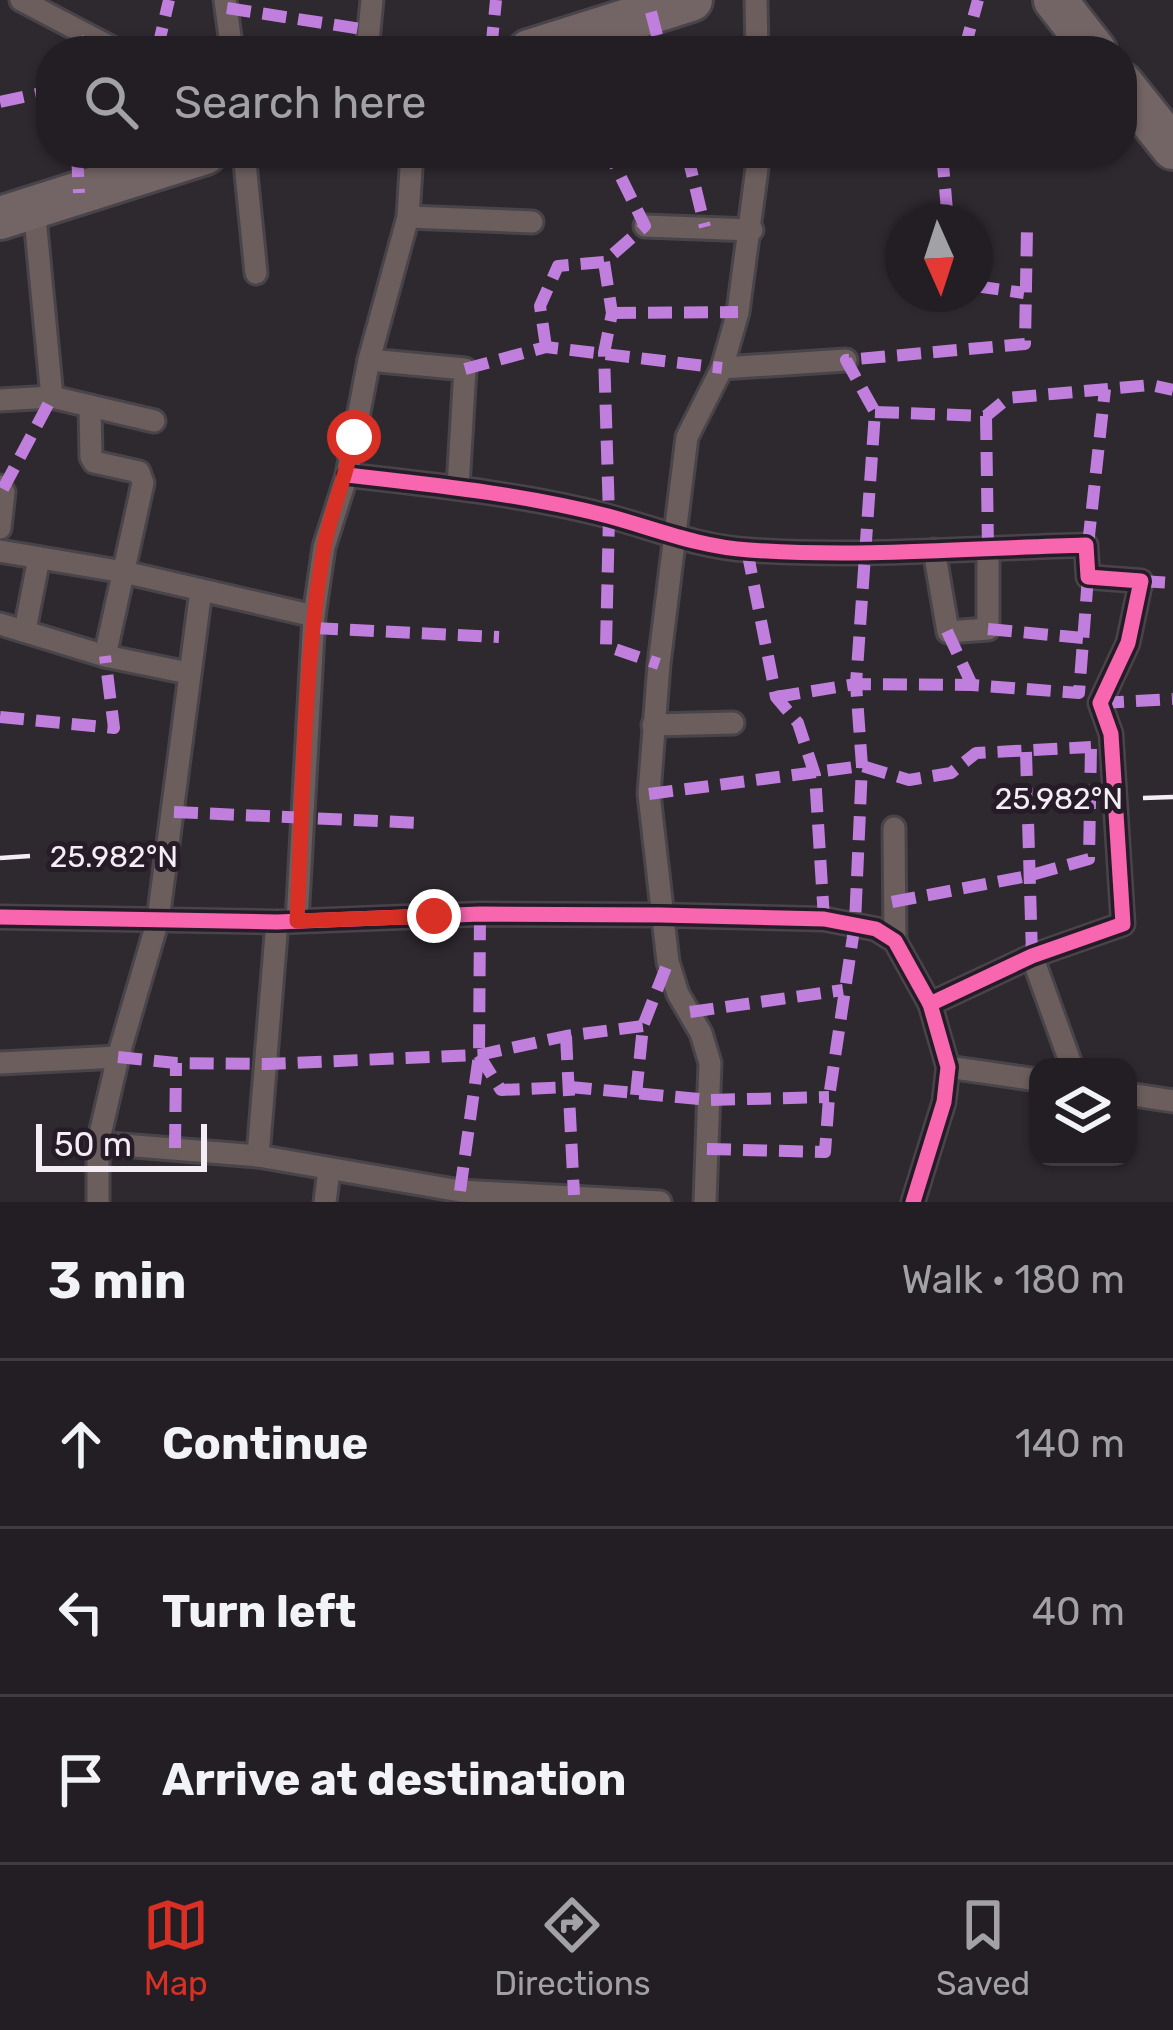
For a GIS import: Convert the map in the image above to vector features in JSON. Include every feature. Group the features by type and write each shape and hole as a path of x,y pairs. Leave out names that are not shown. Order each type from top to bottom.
{"highway":[{"path":"1054,0 1083,36"},
{"path":"572,36 664,4"},
{"path":"1137,103 1173,148"},
{"path":"17,212 133,168"}],"street":[{"path":"21,0 89,36"},
{"path":"225,0 230,36"},
{"path":"368,36 372,0"},
{"path":"756,0 757,36"},
{"path":"246,168 256,273"},
{"path":"258,1156 324,547 347,475 369,360 408,217 411,168"},
{"path":"705,1202 710,1063 678,994 660,915 649,794 686,437 722,368 738,312 758,168"},
{"path":"17,212 52,397"},
{"path":"408,217 532,222"},
{"path":"644,226 752,230"},
{"path":"369,360 465,369 458,487"},
{"path":"722,368 846,360"},
{"path":"0,400 52,397 154,421"},
{"path":"90,406 89,452 94,462 139,472 143,483 105,656"},
{"path":"347,475 458,487 608,516 673,538 747,550 1088,545 1088,577 1139,580 1142,584 1128,643 1100,704 1111,734 1124,924 1032,956 930,1004"},
{"path":"0,486 4,492 0,528"},
{"path":"934,550 948,632 988,629 988,548"},
{"path":"0,551 124,572 314,616"},
{"path":"26,630 39,558"},
{"path":"98,1202 98,1143 158,920 201,590"},
{"path":"0,624 105,656 188,673"},
{"path":"653,725 733,723"},
{"path":"894,827 895,941 930,1004 948,1067 944,1102 913,1202"},
{"path":"0,917 287,921 480,914 824,919 876,929 895,941"},
{"path":"1032,956 1069,1058"},
{"path":"0,1063 118,1057"},
{"path":"948,1067 1029,1079"},
{"path":"1137,1095 1173,1101"},
{"path":"98,1143 258,1156 521,1198 660,1202"},
{"path":"325,1202 329,1170"}],"marked path":[{"path":"161,36 169,0"},
{"path":"492,36 496,0"},
{"path":"968,36 978,0"},
{"path":"227,8 368,30"},
{"path":"651,12 657,36"},
{"path":"0,102 36,94"},
{"path":"78,168 79,193"},
{"path":"546,347 540,306 558,266 604,262 645,226 616,168"},
{"path":"691,168 705,227"},
{"path":"943,168 946,204"},
{"path":"707,1149 825,1152 855,923 862,766 856,684 875,412 846,360 1025,344 1027,228"},
{"path":"604,262 612,313 604,353 609,516 606,646 659,664"},
{"path":"993,289 1024,293"},
{"path":"612,313 738,312"},
{"path":"465,369 546,347 722,368"},
{"path":"875,412 986,416 1008,398 1151,385 1173,390"},
{"path":"1088,545 1105,389"},
{"path":"3,489 52,397"},
{"path":"986,416 988,548"},
{"path":"747,550 776,697 798,723 815,775 824,919"},
{"path":"776,697 856,684 972,685 1079,693 1088,577"},
{"path":"1141,581 1173,583"},
{"path":"314,628 499,637"},
{"path":"988,629 1083,638"},
{"path":"947,631 972,685"},
{"path":"0,717 114,728 105,656"},
{"path":"1100,703 1173,699"},
{"path":"892,902 1028,876 1089,859 1091,747 1097,739"},
{"path":"649,794 862,766 909,780 951,773 976,753 1091,747"},
{"path":"1026,752 1032,956"},
{"path":"174,812 421,823"},
{"path":"460,1191 479,1055 480,914"},
{"path":"636,1095 643,1026 668,962"},
{"path":"690,1012 843,990"},
{"path":"118,1057 266,1064 479,1055 643,1026"},
{"path":"566,1036 574,1195"},
{"path":"479,1055 501,1090 570,1087 710,1100 829,1097"},
{"path":"175,1148 176,1063"}],"cycle path":[{"path":"347,475 544,502 749,550 875,553 1086,545 1088,577 1141,581 1128,643 1100,703 1111,734 1123,924 1032,956 930,1004"},
{"path":"0,917 277,922 480,914 660,915 824,919 876,929 895,941 930,1004 948,1067 944,1102 913,1202"}],"route":[{"path":"354,437 324,547 314,616 297,921 434,916"}]}
